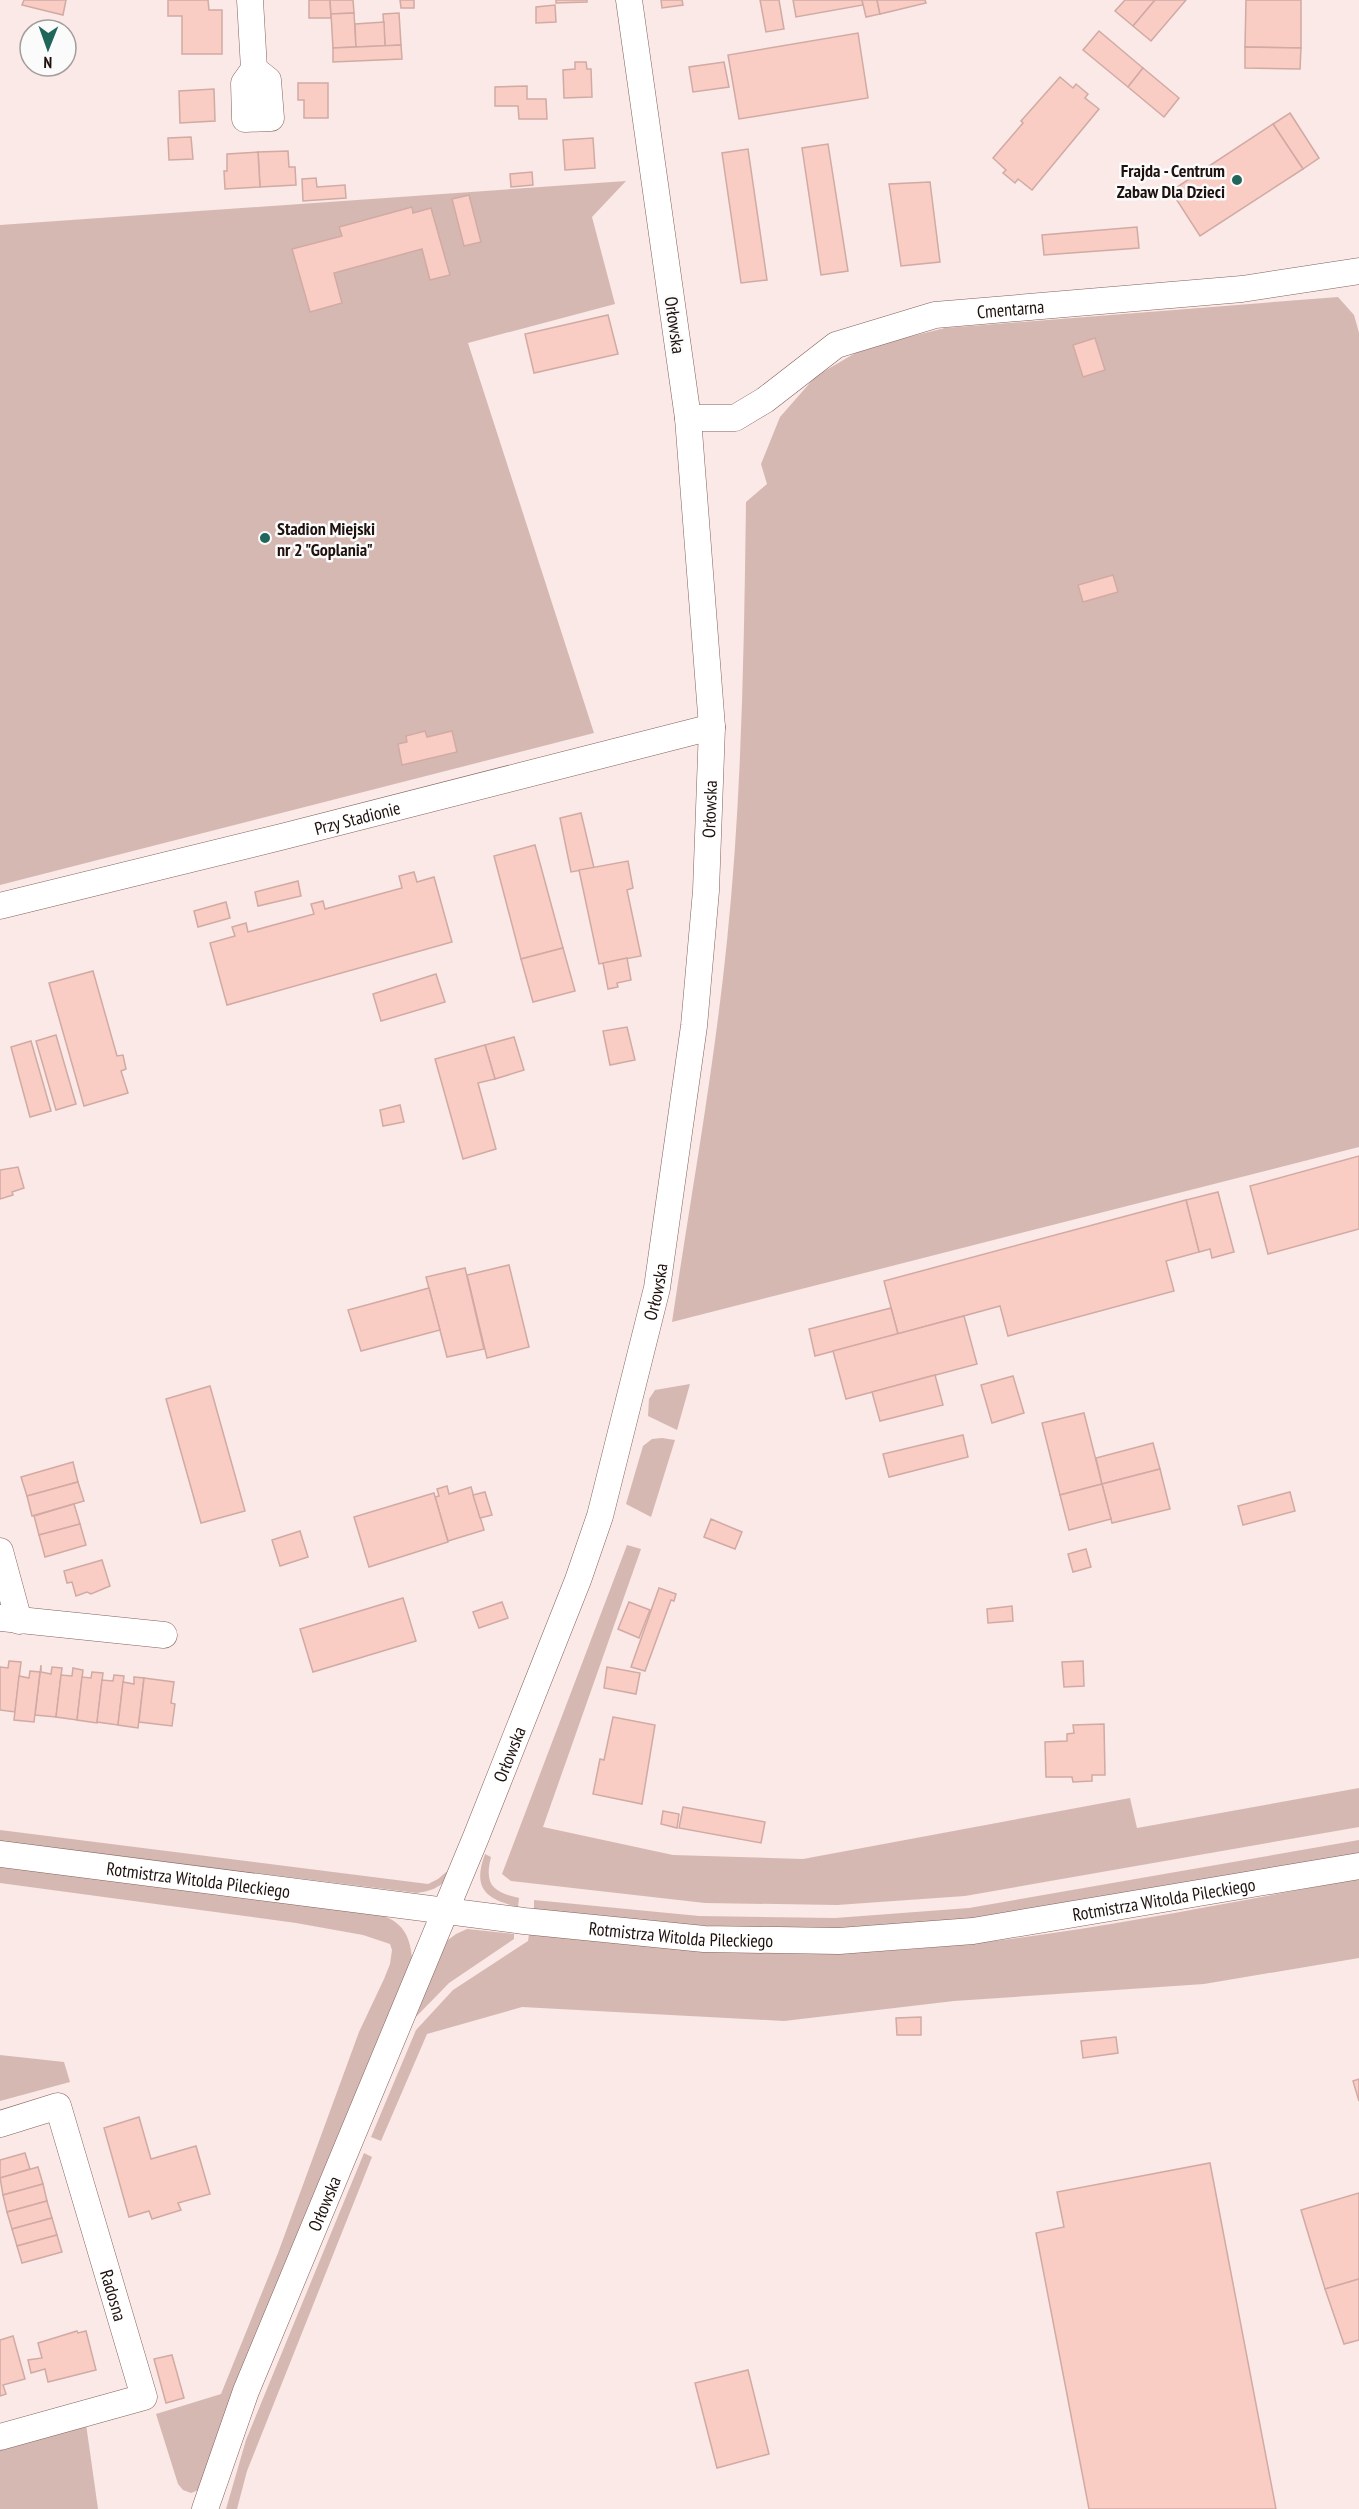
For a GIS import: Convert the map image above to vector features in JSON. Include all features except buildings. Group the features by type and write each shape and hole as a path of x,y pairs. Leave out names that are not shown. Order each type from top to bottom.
{"street":[{"path":"250,0 254,69"},
{"name":"Orłowska","path":"205,2509 246,2391 446,1910 578,1580 600,1516 657,1288 694,1026 706,891 712,727 688,418 629,0"},
{"name":"Cmentarna","path":"688,418 735,418 765,400 836,345 935,315 1242,289 1359,271"},
{"name":"Przy Stadionie","path":"0,906 712,727"},
{"path":"0,1551 9,1619 164,1635"},
{"name":"Rotmistrza Witolda Pileckiego","path":"0,1854 524,1921 704,1939 839,1941 973,1931 1359,1866"},
{"name":"Radosna","path":"0,2124 58,2106 144,2397 0,2438"}],"shaded area":[{"name":"Stadion Miejski nr 2 \"Goplania\"","path":"626,181 592,217 615,304 468,343 594,733 0,885 0,225"},
{"path":"1338,297 1354,315 1359,333 1359,1147 672,1322 716,1037 732,886 741,722 746,502 767,484 761,464 780,417 816,376 864,348 945,328"},
{"path":"690,1384 677,1430 648,1416 649,1399 655,1390"},
{"path":"652,1439 675,1440 651,1517 626,1504 643,1446"},
{"path":"627,1545 641,1549 543,1827 673,1855 803,1859 1130,1798 1137,1828 1359,1788 1359,1827 965,1896 837,1905 705,1903 511,1881 502,1874"},
{"path":"0,1830 428,1884 452,1867 447,1878 439,1886 417,1893 0,1841"},
{"path":"1359,1840 1359,1853 972,1920 838,1930 701,1929 534,1910 534,1900 699,1916 835,1918 969,1908"},
{"path":"485,1854 491,1857 489,1874 493,1886 503,1893 519,1898 518,1907 498,1900 485,1891 480,1876"},
{"path":"0,1867 378,1914 399,1925 409,1942 412,1958 343,2124 201,2489 191,2493 183,2490 178,2484 156,2414 221,2394 278,2253 359,2032 390,1964 392,1950 390,1944 363,1935 296,1923 0,1883"},
{"path":"1359,1879 1359,1958 1204,1984 954,2001 784,2021 522,2007 427,2034 381,2141 371,2137 416,2030 453,1990 528,1941 529,1934 617,1944 706,1950 794,1953 883,1951 1062,1932"},
{"path":"467,1929 514,1934 514,1939 449,1983 410,2023 444,1943"},
{"path":"0,2055 64,2062 70,2082 0,2101"},
{"path":"364,2153 372,2157 247,2471 237,2509 226,2509 246,2440"},
{"path":"86,2424 98,2509 0,2509 0,2450"}],"place":[{"name":"Frajda - Centrum Zabaw Dla Dzieci","path":"1237,180"},
{"name":"Stadion Miejski nr 2 \"Goplania\"","path":"265,538"}]}
